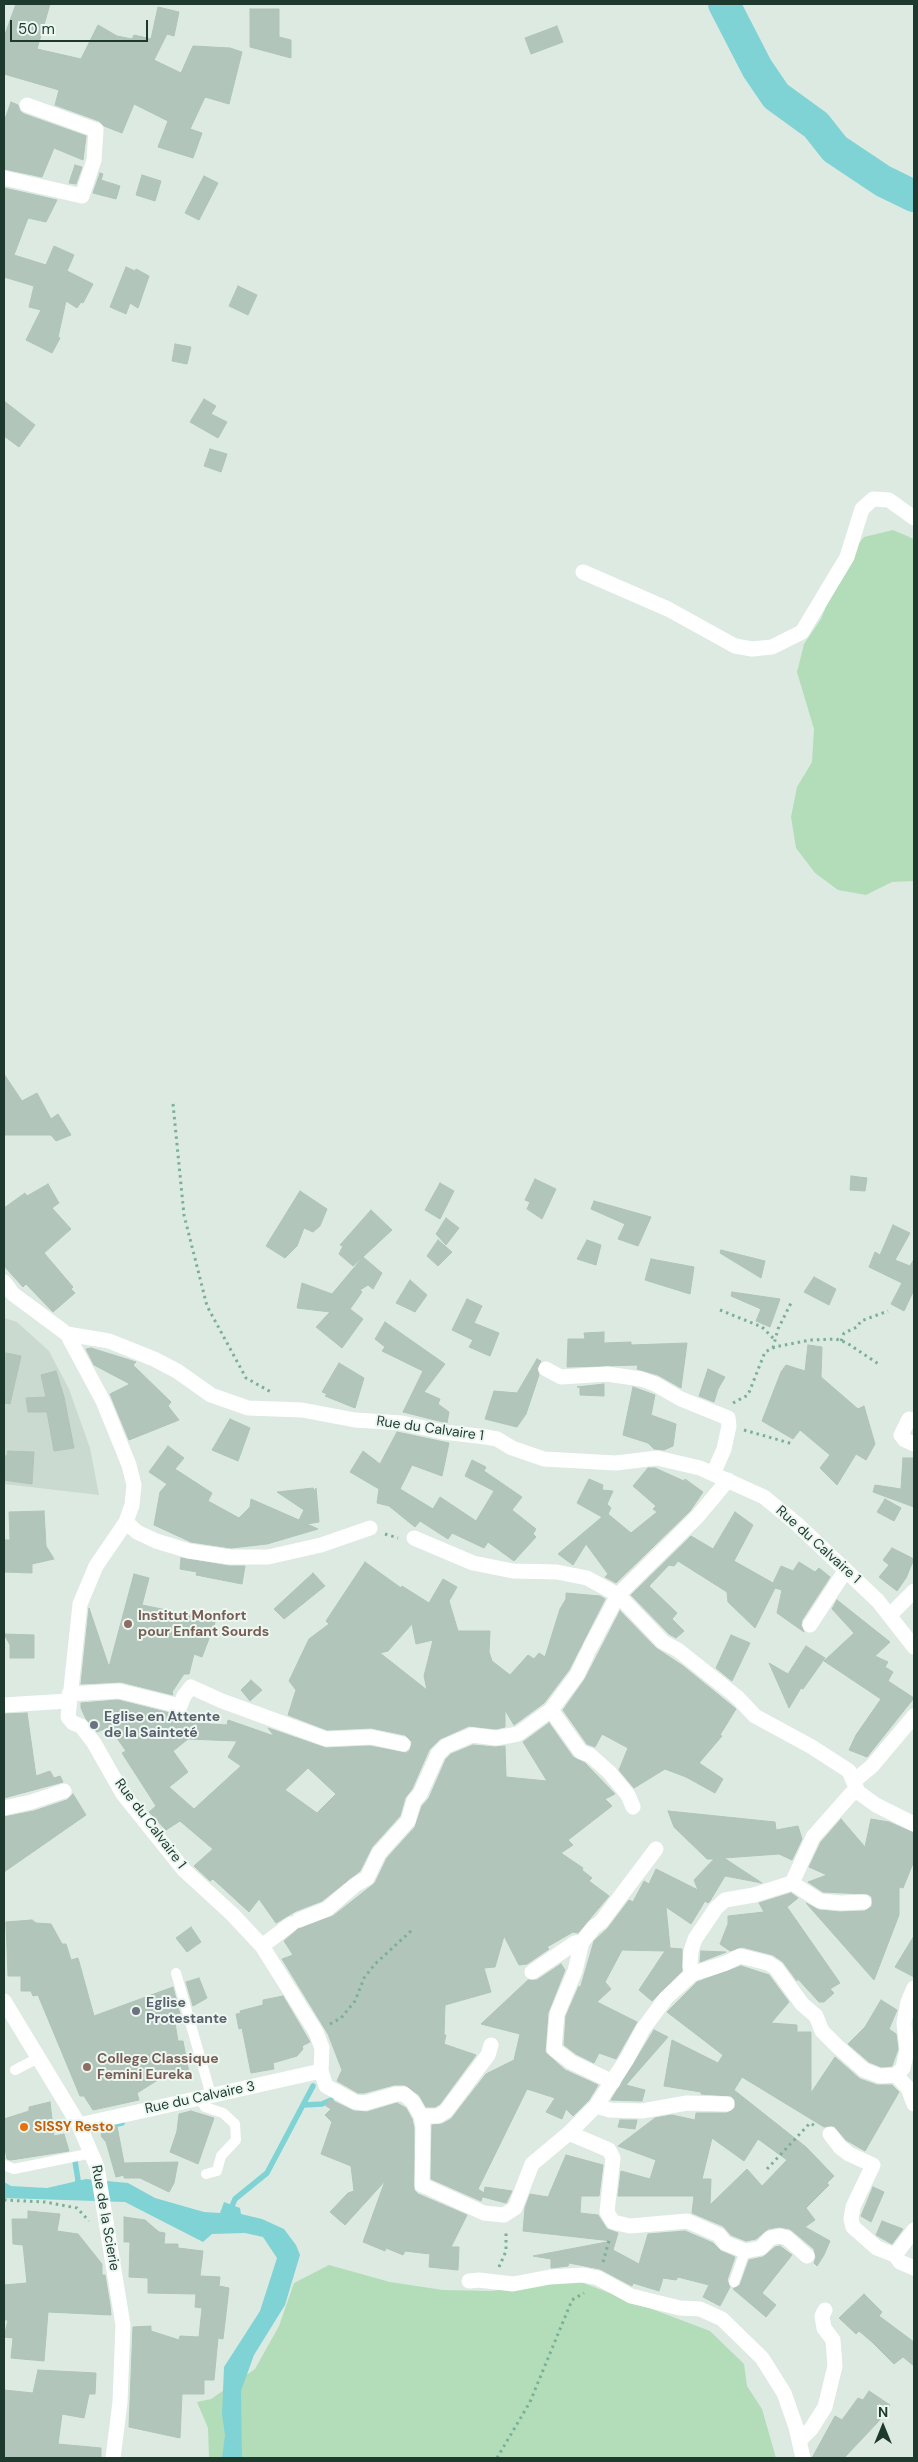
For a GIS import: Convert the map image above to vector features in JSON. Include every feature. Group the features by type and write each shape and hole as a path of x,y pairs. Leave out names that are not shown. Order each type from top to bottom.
{"street":[{"path":"4,178 82,196 94,160 96,130 27,105"},
{"path":"583,572 668,609 735,646 752,649 772,647 802,632 848,558 862,509 872,499 889,500 914,518"},
{"name":"Rue du Calvaire 1","path":"7,1292 67,1334 109,1341 154,1359 211,1395 248,1408 302,1410 355,1420 402,1423 443,1432 486,1437 497,1439 512,1448 544,1460 616,1463 657,1458 700,1468 764,1497 797,1524 890,1616 914,1647"},
{"name":"Rue du Calvaire 1","path":"67,1334 80,1362 103,1401 129,1465 134,1485 132,1505 126,1522 96,1566 80,1604 68,1716 73,1723 81,1726 94,1743 123,1794 184,1870 232,1914 262,1946 316,2032 322,2048 321,2071"},
{"path":"546,1369 561,1377 607,1374 641,1379 655,1384 726,1421 724,1449 713,1474"},
{"path":"909,1419 901,1435 905,1440 914,1444"},
{"path":"262,1946 295,1922 327,1909 355,1885 367,1878 379,1853 408,1821 414,1802 420,1794 438,1754 446,1746 472,1735 496,1738 510,1737 518,1734 551,1710 576,1675 618,1595 697,1517 728,1480"},
{"path":"126,1522 137,1532 156,1541 189,1551 230,1557 268,1557 321,1545 370,1528"},
{"path":"414,1538 473,1563 513,1571 564,1573 587,1578 618,1595 663,1642 678,1650 737,1697 755,1716 812,1747 849,1772 856,1787 876,1805 914,1824"},
{"path":"810,1625 845,1570"},
{"path":"890,1616 914,1591"},
{"path":"4,1705 119,1691 180,1706 184,1696 191,1687 326,1739 371,1737 404,1744"},
{"path":"551,1710 584,1754 590,1755 609,1772 628,1795 633,1807"},
{"path":"792,1884 813,1837 852,1794 872,1766 914,1716"},
{"path":"4,1808 25,1804 64,1792"},
{"path":"613,2082 571,2062 554,2049 557,2014 575,1970 582,1942 594,1927 601,1922 656,1848"},
{"path":"692,1974 690,1966 693,1945 716,1908 724,1900 754,1895 792,1884 820,1901 841,1903 864,1902"},
{"path":"532,1972 575,1943 582,1942"},
{"path":"321,2071 326,2086 355,2102 364,2103 396,2094 404,2094 413,2102 421,2116 423,2128 422,2185 484,2213 504,2215 515,2208 532,2164 569,2133 596,2106 613,2082 649,2021 666,1998 692,1974 726,1963 740,1956 768,1963 776,1968 802,2004 816,2016 822,2031 864,2070 880,2076 896,2075 903,2068 908,2050 904,2023 908,2002 914,1988"},
{"name":"Rue de la Scierie","path":"4,2000 80,2125 97,2167 102,2208 108,2229 123,2325 120,2402 113,2458"},
{"path":"421,2116 438,2116 446,2111 488,2055 491,2045"},
{"name":"Rue du Calvaire 3","path":"80,2125 321,2071"},
{"path":"896,2075 908,2088 914,2104"},
{"path":"596,2106 610,2110 642,2111 687,2103 727,2104"},
{"path":"569,2133 609,2150 613,2158 607,2212 613,2222 630,2226 687,2221 719,2235 725,2243 745,2251 762,2248 770,2238 780,2236 787,2238 807,2256"},
{"path":"830,2134 849,2154 873,2165 853,2207 851,2219 853,2227 877,2248 895,2255 900,2262 914,2268"},
{"path":"895,2255 914,2230"},
{"path":"469,2281 479,2280 513,2284 568,2275 598,2278 631,2296 680,2308 700,2309 722,2319 762,2358 784,2393 803,2458"},
{"path":"799,2441 825,2407 835,2366 833,2340 824,2328 822,2316 825,2310"}],"lane":[{"path":"176,1973 205,2096 205,2107 223,2114 235,2124 236,2140 221,2156 217,2171 206,2174"},
{"path":"15,2070 38,2058"},
{"path":"4,2165 14,2169 92,2153"},
{"path":"734,2282 745,2251"}],"path":[{"path":"173,1104 184,1215 207,1306 246,1378 278,1396"},
{"path":"773,1348 778,1329 792,1301"},
{"path":"720,1310 762,1326 775,1340"},
{"path":"841,1341 844,1333 857,1327 861,1321 888,1311"},
{"path":"793,1444 726,1421 734,1402 748,1395 765,1352 773,1348 810,1340 841,1341 880,1365"},
{"path":"370,1528 395,1538 414,1538"},
{"path":"316,2032 341,2018 355,2001 364,1978 375,1964 412,1930"},
{"path":"767,2169 810,2123 830,2134"},
{"path":"4,2200 45,2202 77,2208 90,2222 92,2232 108,2229"},
{"path":"496,2282 500,2261 506,2251 504,2215"},
{"path":"497,2458 530,2402 572,2300 588,2290 597,2289 598,2278 613,2222"}],"shaded area":[{"path":"4,1318 17,1322 49,1351 69,1389 90,1448 99,1495 4,1484"}],"green space":[{"path":"893,530 914,539 914,881 892,882 866,895 838,890 815,873 796,848 791,817 797,787 812,762 814,729 797,672 804,644 821,619 844,562 864,537"},
{"path":"329,2265 390,2282 443,2290 491,2291 578,2281 710,2331 744,2364 747,2386 762,2409 776,2458 209,2458 208,2428 197,2402 211,2399 255,2369 279,2326 294,2283"}],"water":[{"path":"86,2179 128,2183 155,2198 204,2212 220,2213 224,2202 240,2208 241,2214 262,2219 284,2229 296,2245 300,2255 285,2305 254,2355 241,2391 242,2458 222,2458 225,2435 222,2415 224,2367 260,2311 277,2258 263,2237 245,2233 212,2234 203,2242 125,2202 4,2198 4,2182 11,2186 47,2188"}],"building":[{"path":"16,4 50,4 37,49 81,59 98,25 117,36 132,39 134,35 151,39 158,7 179,12 174,36 167,34 154,60 181,73 193,46 230,48 242,52 229,104 205,97 190,129 202,133 193,158 158,147 168,121 134,104 122,133 104,126 99,121 55,105 59,90 4,74 4,37"},
{"path":"250,9 279,9 279,37 291,40 291,58 250,47"},
{"path":"557,26 563,42 531,54 525,38"},
{"path":"11,102 18,105 20,111 24,114 86,136 83,160 54,148 42,177 4,169 4,122"},
{"path":"75,165 82,167 76,184 69,183"},
{"path":"100,173 103,174 101,180 120,186 116,199 93,193"},
{"path":"142,175 161,181 155,201 136,195"},
{"path":"204,176 218,183 199,220 185,213"},
{"path":"4,188 57,200 46,222 28,218 14,255 46,265 54,246 74,255 67,271 93,284 83,303 81,302 77,308 66,301 58,337 60,338 52,353 26,340 41,310 29,307 34,286 4,277"},
{"path":"126,267 135,271 136,269 149,276 138,308 130,303 126,314 110,307"},
{"path":"238,286 257,295 248,315 229,306"},
{"path":"175,344 191,347 187,364 172,361"},
{"path":"204,399 216,406 211,414 227,422 218,438 190,422"},
{"path":"4,401 35,425 19,447 4,436"},
{"path":"210,449 227,454 221,472 204,466"},
{"path":"4,1074 22,1101 37,1093 51,1119 58,1114 71,1135 56,1141 51,1135 4,1135"},
{"path":"851,1176 867,1178 865,1191 850,1190"},
{"path":"535,1179 556,1189 542,1219 527,1209 530,1202 525,1200"},
{"path":"440,1183 454,1191 440,1219 425,1210"},
{"path":"48,1184 59,1203 52,1208 71,1229 44,1253 73,1287 71,1289 75,1293 53,1312 26,1284 23,1287 4,1266 4,1208 25,1193 27,1196"},
{"path":"300,1191 327,1209 320,1226 313,1232 304,1228 297,1246 285,1258 266,1246"},
{"path":"594,1201 651,1217 638,1246 618,1239 625,1224 591,1209"},
{"path":"371,1210 392,1230 353,1266 339,1254 343,1246 340,1245"},
{"path":"446,1218 459,1228 446,1245 436,1234"},
{"path":"893,1225 910,1233 895,1260 910,1266 914,1259 914,1290 904,1311 891,1304 902,1283 869,1267 875,1252 880,1255"},
{"path":"438,1240 452,1252 438,1266 427,1256"},
{"path":"587,1240 601,1245 596,1265 577,1259"},
{"path":"721,1250 765,1261 761,1278 720,1253"},
{"path":"363,1257 382,1273 373,1289 368,1285 360,1290 362,1292 350,1309 363,1319 342,1348 316,1327 330,1312 297,1308 302,1283 332,1294"},
{"path":"651,1259 694,1267 690,1294 645,1280"},
{"path":"814,1277 836,1289 829,1305 804,1292"},
{"path":"410,1280 427,1295 415,1312 396,1303"},
{"path":"732,1292 780,1299 770,1327 756,1321 761,1309 731,1296"},
{"path":"467,1299 482,1306 474,1323 499,1333 490,1356 469,1347 473,1340 452,1330"},
{"path":"385,1322 445,1364 424,1392 440,1399 438,1404 449,1412 447,1423 403,1412 423,1371 382,1351 385,1347 375,1339"},
{"path":"604,1332 604,1343 631,1342 631,1345 687,1343 681,1388 658,1375 637,1369 638,1365 567,1367 568,1339 585,1339 584,1333"},
{"path":"808,1345 822,1347 821,1377 858,1409 864,1406 875,1444 866,1460 856,1454 837,1485 820,1468 830,1455 800,1430 793,1439 762,1421 781,1372 786,1365 805,1371"},
{"path":"91,1348 136,1362 133,1365 171,1402 168,1406 179,1420 129,1440 110,1394 130,1384 94,1365 86,1349"},
{"path":"6,1353 21,1356 10,1404 4,1403"},
{"path":"537,1359 541,1361 537,1369 539,1375 526,1414 517,1427 485,1419 494,1391 517,1393"},
{"path":"339,1363 364,1378 355,1408 325,1396 327,1394 322,1392"},
{"path":"708,1369 725,1377 718,1389 714,1402 699,1396"},
{"path":"56,1371 64,1397 74,1448 54,1451 47,1412 28,1412 26,1398 46,1397 41,1375"},
{"path":"604,1384 604,1396 580,1395 580,1387 577,1387"},
{"path":"633,1387 655,1395 651,1415 676,1424 673,1446 664,1450 654,1449 648,1443 623,1435"},
{"path":"230,1419 250,1428 238,1461 212,1450"},
{"path":"397,1432 449,1443 442,1476 412,1465 400,1489 433,1509 440,1497 476,1521 494,1491 465,1476 472,1460 486,1467 484,1471 522,1497 512,1510 536,1529 533,1534 536,1537 514,1561 488,1542 484,1548 452,1533 448,1539 420,1521 415,1527 389,1506 377,1503 379,1489 350,1472 363,1451 380,1464"},
{"path":"168,1446 184,1458 175,1469 212,1493 208,1501 239,1518 250,1507 251,1499 299,1520 304,1510 277,1492 313,1488 314,1491 316,1488 319,1522 307,1524 318,1529 267,1544 231,1548 191,1542 154,1525 160,1492 167,1484 149,1472"},
{"path":"8,1451 34,1452 32,1484 4,1480 4,1456 7,1456"},
{"path":"903,1458 914,1458 914,1507 873,1492 875,1485 901,1489"},
{"path":"648,1468 655,1468 684,1481 685,1479 703,1492 690,1511 616,1583 605,1577 608,1574 586,1544 573,1565 558,1554 602,1517 577,1503 589,1479 603,1485 602,1490 613,1491 607,1504 611,1508 608,1514 631,1533 657,1512 653,1509 656,1506 633,1486"},
{"path":"885,1499 901,1508 894,1521 877,1512"},
{"path":"44,1511 46,1546 54,1559 32,1564 32,1573 4,1572 4,1540 10,1540 9,1512"},
{"path":"735,1512 753,1525 734,1561 773,1583 781,1566 793,1571 799,1562 815,1572 819,1568 830,1577 802,1620 801,1625 804,1632 777,1613 782,1590 775,1588 755,1628 728,1602 727,1592 678,1561 674,1566 669,1565 649,1586 677,1613 672,1619 684,1631 676,1638 669,1634 631,1595 691,1536 713,1549"},
{"path":"892,1548 914,1559 906,1578 897,1591 879,1577 889,1565 883,1560"},
{"path":"181,1558 229,1566 245,1566 242,1584 196,1575 197,1572 180,1569"},
{"path":"365,1562 401,1588 402,1586 429,1603 443,1579 457,1587 449,1601 458,1631 490,1631 489,1652 492,1661 510,1675 528,1655 534,1659 539,1653 545,1657 560,1609 566,1599 566,1593 600,1596 605,1599 569,1670 544,1703 514,1725 505,1710 505,1727 496,1729 469,1726 440,1739 429,1750 412,1789 405,1798 400,1816 372,1847 360,1871 322,1901 296,1911 276,1923 259,1899 249,1912 213,1879 210,1881 194,1866 213,1849 180,1821 166,1830 149,1812 156,1806 122,1753 126,1751 109,1727 97,1732 86,1719 81,1703 118,1700 178,1715 180,1722 227,1725 228,1720 274,1736 268,1728 326,1748 370,1746 406,1753 410,1750 412,1742 405,1735 371,1728 327,1730 288,1715 296,1690 289,1681 309,1639 329,1624 326,1621","holes":["412,1624 416,1644 433,1640 424,1676 427,1690 380,1653 388,1651","188,1739 237,1741 228,1757 241,1766 194,1809 169,1787 188,1772 173,1751","308,1768 336,1794 317,1813 285,1790"]},
{"path":"313,1573 325,1586 284,1619 274,1609"},
{"path":"134,1574 149,1578 142,1605 216,1620 202,1657 194,1654 189,1674 184,1674 172,1692 173,1695 121,1682 81,1684 89,1608 109,1667"},
{"path":"837,1600 890,1642 875,1656 888,1662 885,1667 893,1672 888,1681 914,1698 867,1757 849,1750 856,1735 881,1699 824,1661 854,1633 832,1609"},
{"path":"620,1611 656,1648 683,1666 736,1709 720,1735 722,1736 699,1763 723,1779 715,1793 686,1777 665,1769 634,1788 619,1770 628,1748 602,1734 595,1747 587,1744 563,1710 585,1679"},
{"path":"4,1634 34,1635 34,1658 10,1658 10,1645"},
{"path":"731,1635 750,1643 732,1681 716,1668"},
{"path":"806,1646 825,1658 803,1689 801,1688 789,1708 769,1663 788,1674"},
{"path":"251,1680 262,1690 250,1701 241,1690"},
{"path":"27,1713 36,1776 50,1771 54,1778 60,1776 63,1782 4,1798 4,1714"},
{"path":"549,1723 573,1757 585,1763 615,1794 605,1799 612,1806 568,1840 573,1845 561,1853 583,1868 582,1870 592,1878 589,1881 609,1896 578,1933 573,1932 547,1947 549,1949 527,1964 519,1965 504,1936 495,1967 484,1968 491,1992 445,2005 444,2035 446,2035 444,2044 476,2055 440,2104 435,2107 426,2107 419,2095 405,2085 394,2085 358,2093 337,2081 342,2070 328,2034 282,1959 293,1955 284,1941 298,1929 333,1916 375,1883 387,1858 415,1827 422,1806 429,1798 446,1759 451,1754 473,1745 505,1746 506,1777 547,1781 523,1742"},
{"path":"73,1794 86,1815 4,1872 4,1817 34,1811 67,1800"},
{"path":"668,1811 775,1822 776,1830 798,1826 802,1839 792,1860 779,1854 724,1858 762,1883 725,1876 710,1901 708,1903 705,1901 691,1924 666,1907 670,1948 682,1949 682,1971 652,2001 639,1990 665,1951 622,1950 605,1982 611,1989 597,2002 637,2022 616,2059 599,2053 594,2063 576,2054 564,2045 566,2016 579,1986 580,1989 594,1941 608,1928 629,1900 633,1902 644,1881 649,1884 656,1869 698,1890 694,1880 714,1859 707,1859 674,1827"},
{"path":"841,1819 865,1847 871,1819 889,1822 914,1833 914,1861 903,1888 899,1887 899,1915 874,1980 806,1903 819,1910 840,1912 865,1911 872,1906 872,1897 868,1894 823,1892 808,1882 827,1875 809,1867 821,1842"},
{"path":"791,1893 798,1898 787,1907 840,1983 830,1989 834,1993 824,2002 819,2002 797,1978 797,1981 783,1962 773,1955 742,1947 730,1951 720,1944 728,1924 728,1916 764,1912 759,1903"},
{"path":"32,1920 36,1923 51,1924 62,1944 66,1944 71,1960 78,1958 94,2016 173,1987 180,2014 174,2017 178,2041 183,2041 189,2073 161,2078 137,2093 139,2100 93,2110 84,2096 80,2096 38,1995 33,1996 31,1991 21,1991 21,1976 8,1976 6,1922"},
{"path":"191,1927 201,1942 187,1952 176,1938"},
{"path":"914,1936 914,1977 895,1967"},
{"path":"701,1951 726,1952 700,1962"},
{"path":"561,1964 565,1970 548,2013 545,2052 565,2070 598,2085 589,2100 573,2116 566,2109 562,2119 546,2112 555,2098 527,2089 478,2189 484,2193 481,2201 431,2179 432,2125 442,2124 451,2119 486,2074 514,2060 520,2034 481,2024 528,1980 537,1980"},
{"path":"741,1966 769,1975 789,2002 771,2023 797,2025 797,2032 811,2032 811,2093 835,2057 860,2079 877,2085 892,2085 899,2092 865,2151 846,2140 834,2126 824,2127 742,2077 734,2090 806,2147 834,2176 827,2183 829,2185 806,2208 815,2220 805,2227 830,2241 817,2266 814,2263 816,2257 814,2249 790,2229 779,2227 768,2229 756,2239 746,2241 731,2235 723,2226 692,2213 694,2196 618,2196 621,2171 650,2179 656,2160 618,2146 655,2118 672,2115 695,2120 696,2113 727,2113 735,2108 735,2100 731,2096 701,2094 701,2092 664,2086 672,2040 718,2063 723,2055 667,2012 697,1982","holes":["712,2138 744,2161 758,2139 787,2160 762,2186 747,2169 710,2205 711,2179 702,2179"]},
{"path":"199,1978 207,1998 193,2006 186,1982"},
{"path":"283,1996 310,2042 302,2046 303,2049 297,2056 273,2063 274,2069 251,2073 242,2028 239,2029 236,2014 241,2013 240,2011 263,2005 263,2000"},
{"path":"881,2000 897,2010 889,2029 896,2034 898,2049 892,2066 881,2067 869,2062 848,2044 865,2027"},
{"path":"654,2030 668,2037 626,2085 645,2090 642,2101 611,2100"},
{"path":"329,2099 354,2111 367,2112 397,2103 406,2108 414,2128 414,2190 418,2194 467,2215 451,2247 459,2247 458,2270 429,2267 430,2254 405,2251 403,2255 386,2248 385,2251 363,2242 385,2181 345,2225 330,2212 348,2193 354,2191 351,2166 321,2154 332,2122 325,2115 331,2109 326,2106"},
{"name":"SISSY Resto","path":"50,2102 54,2136 64,2134 69,2151 11,2160 7,2159 4,2143 4,2119 29,2111 29,2107"},
{"path":"191,2111 214,2118 198,2164 170,2152 177,2131 179,2114"},
{"path":"620,2120 637,2120 635,2129 618,2127"},
{"path":"117,2126 124,2163 178,2162 174,2183 169,2192 140,2178 124,2178 124,2175 116,2177 106,2142 101,2136 103,2129"},
{"path":"566,2155 603,2165 599,2196 581,2196 580,2213 598,2215 607,2229 618,2233 613,2250 639,2264 648,2234 685,2231 713,2243 721,2251 735,2257 727,2280 730,2287 720,2306 703,2297 709,2285 678,2277 676,2280 663,2278 659,2291 633,2283 632,2286 600,2269 569,2263 568,2266 551,2268 551,2259 533,2256 612,2241 523,2231 525,2208 530,2194 548,2197"},
{"path":"485,2187 512,2191 506,2203 483,2197"},
{"path":"873,2187 884,2192 871,2222 861,2216"},
{"path":"28,2211 60,2214 57,2231 78,2234 102,2264 102,2275 105,2275 110,2305 111,2315 48,2312 44,2361 11,2358 13,2338 4,2337 8,2320 4,2320 4,2285 27,2283 23,2245 13,2244 12,2219 28,2219"},
{"path":"124,2217 145,2220 159,2232 165,2233 164,2244 178,2244 178,2248 203,2251 200,2276 220,2277 219,2286 229,2288 223,2339 218,2338 214,2380 204,2380 204,2394 182,2394 180,2438 129,2427 133,2327 151,2326 151,2331 179,2340 180,2336 199,2337 202,2308 195,2307 196,2294 148,2293 148,2278 129,2277 130,2242 124,2242"},
{"path":"882,2221 903,2229 892,2244 876,2235"},
{"path":"780,2246 792,2255 762,2293 776,2305 766,2317 733,2289 740,2285 749,2260 763,2257 775,2247"},
{"path":"864,2294 882,2312 879,2316 914,2342 914,2366 903,2357 894,2364 859,2331 856,2334 839,2318"},
{"path":"38,2370 96,2373 95,2394 89,2394 84,2418 62,2414 58,2444 101,2448 101,2458 4,2458 4,2390 33,2393"},
{"path":"869,2391 890,2405 878,2422 844,2458 812,2458 835,2416 842,2420 858,2398 863,2400"}],"waterway":[{"path":"724,4 757,68 776,96 816,125 835,149 883,181 914,196"},
{"path":"230,2211 235,2199 267,2173 313,2086"},
{"path":"304,2105 322,2104 331,2100"},
{"path":"100,2128 122,2123"},
{"path":"75,2161 78,2180 76,2188"}],"place":[{"name":"Institut Monfort pour Enfant Sourds","path":"128,1624"},
{"name":"Eglise en Attente de la Sainteté","path":"94,1725"},
{"name":"Eglise Protestante","path":"136,2011"},
{"name":"College Classique Femini Eureka","path":"87,2067"},
{"name":"SISSY Resto","path":"24,2127"}]}
